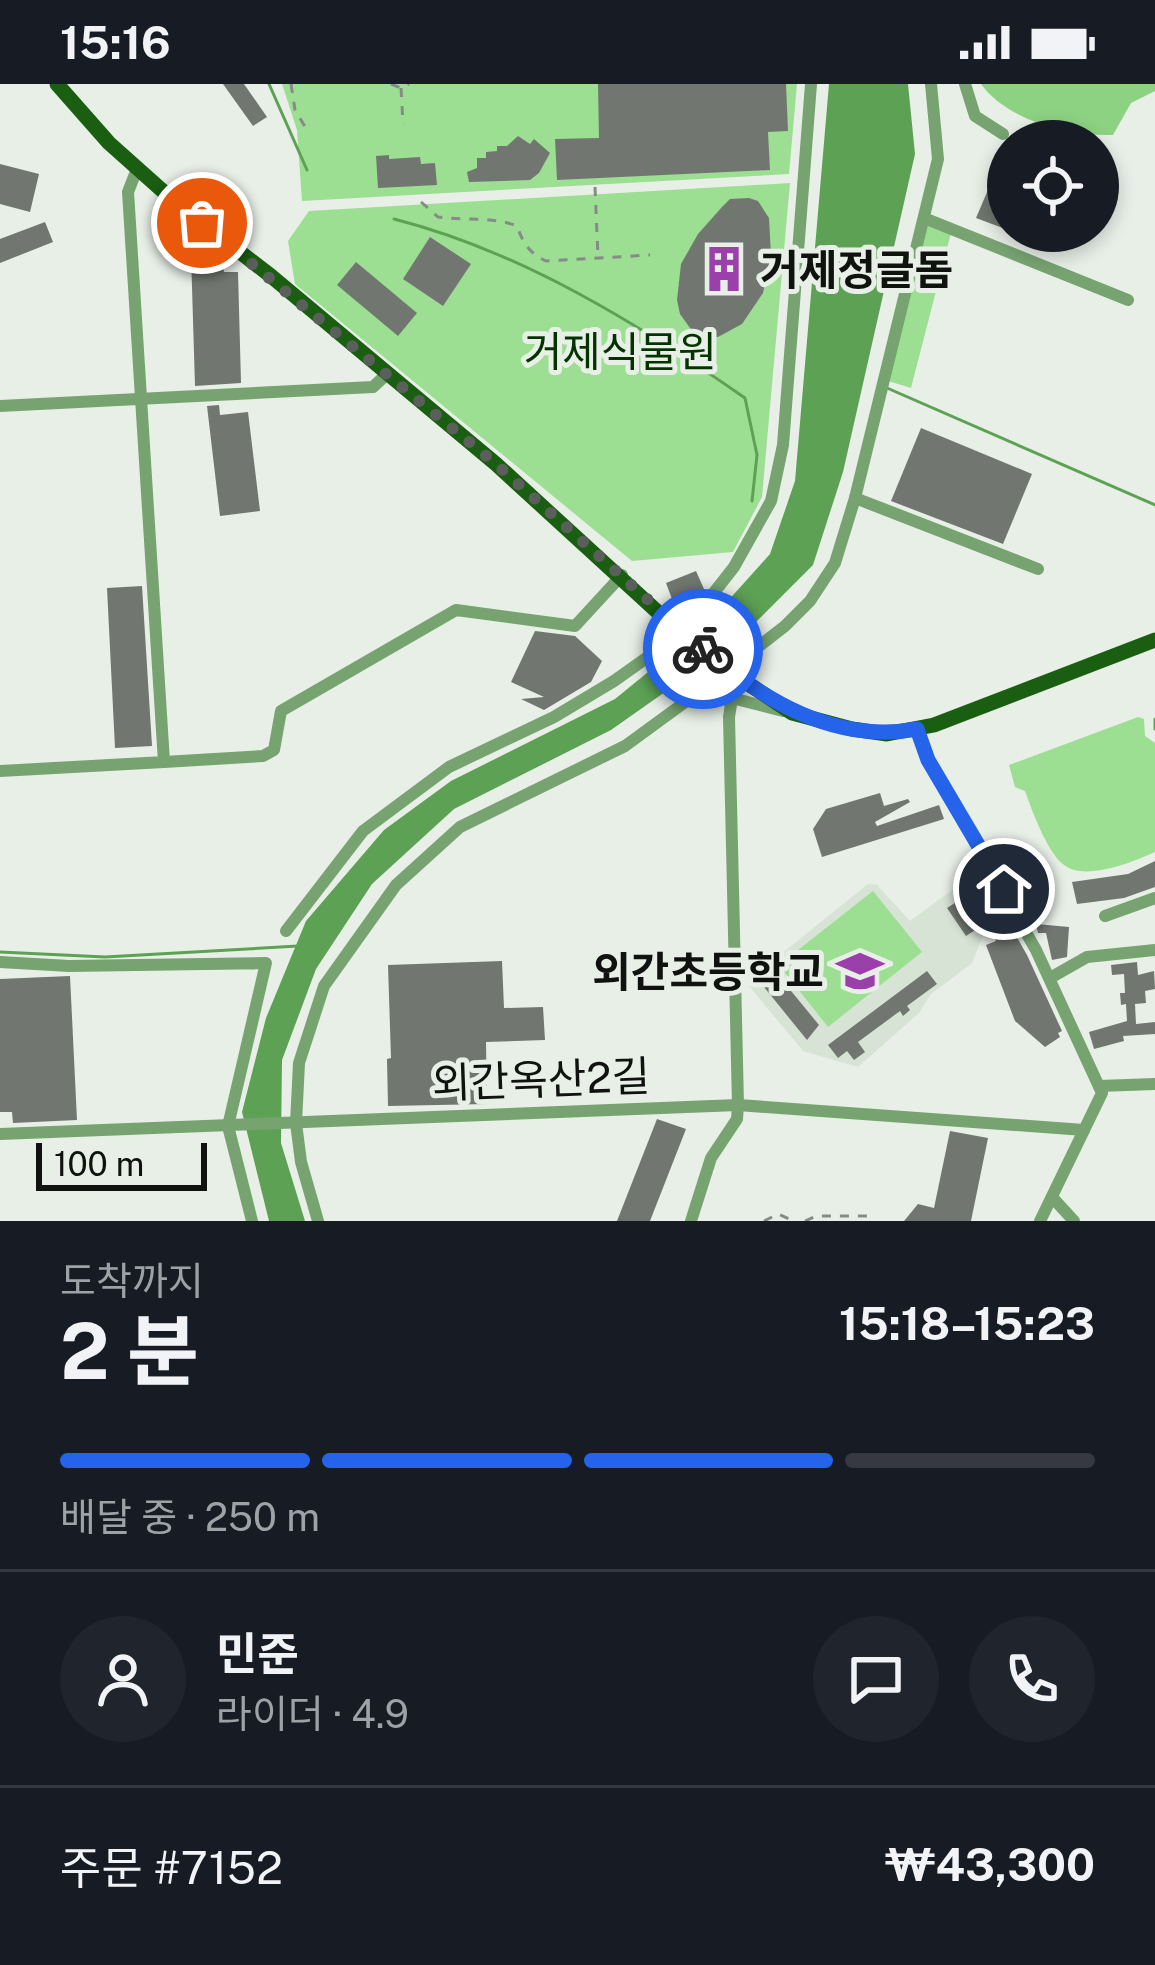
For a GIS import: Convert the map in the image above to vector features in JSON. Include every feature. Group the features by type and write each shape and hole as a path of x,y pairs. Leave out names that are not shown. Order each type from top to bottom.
{"main road":[{"path":"57,84 70,104 137,169 388,374 729,671 792,713 887,734 917,729 1007,700 1155,640"}],"street":[{"path":"286,931 363,831 448,767 554,717 683,632 734,567 771,501 783,445 811,84"},
{"path":"319,1221 301,1162 296,1123 299,1063 324,986 396,886 460,826 626,746 729,671 810,601 835,563 938,159 931,84"},
{"path":"965,84 975,116 987,124"},
{"path":"137,169 128,192 164,762"},
{"path":"924,218 1128,300"},
{"path":"0,406 373,387 388,374"},
{"path":"855,498 1038,569"},
{"path":"0,771 262,756 274,750 281,711 455,610 575,626 622,575"},
{"path":"713,681 732,698 792,713"},
{"path":"691,1221 711,1158 737,1119 728,717 732,698"},
{"path":"917,729 928,760 1050,978 1102,1093 1040,1221"},
{"path":"1105,916 1155,898"},
{"path":"1050,978 1087,957 1155,950"},
{"path":"0,962 69,966 266,963 228,1126 252,1221"},
{"path":"1099,1086 1155,1084"},
{"name":"외간옥산2길","path":"0,1134 738,1105 1084,1130"},
{"path":"1052,1197 1074,1221"}],"path":[{"path":"291,84 295,110 307,130"},
{"path":"391,84 400,88 409,84"},
{"path":"400,88 403,124"},
{"path":"595,188 598,257"},
{"path":"421,202 446,219 463,216 517,226 524,243 546,261 650,255"},
{"path":"764,1221 778,1214 794,1221"},
{"path":"805,1221 816,1216 872,1216"}],"shaded area":[{"path":"829,84 908,84 915,154 843,472 813,565 736,642 611,730 454,809 372,884 316,969 282,1060 281,1143 305,1221 269,1221 242,1112 266,1018 306,921 384,830 451,781 615,699 707,624 770,554 795,481"},
{"path":"981,84 1155,84 1155,91 1131,103 1119,124 1119,120 1030,120"},
{"name":"외간초등학교","path":"868,884 877,885 910,921 959,885 987,926 972,963 931,994 919,1013 858,1067 803,1051 749,986 749,980"}],"green space":[{"path":"282,84 797,84 789,174 302,201 297,130"},
{"name":"거제식물원","path":"790,183 762,497 733,552 632,561 295,284 288,241 309,211"},
{"path":"924,218 952,229 911,388 885,380"},
{"path":"1138,717 1144,719 1145,736 1155,743 1155,852 1110,868 1073,870 1052,852 1025,791 1015,787 1009,765"},
{"path":"873,891 922,952 828,1027 779,965"}],"building":[{"path":"223,84 244,84 267,117 253,126"},
{"path":"598,84 786,84 788,131 768,132 770,170 557,180 555,139 599,138"},
{"path":"518,136 530,144 534,139 550,153 539,173 530,180 469,182 467,172 477,168 477,158 486,158 486,152 507,146"},
{"path":"389,155 389,159 420,157 421,164 435,163 437,185 378,188 376,156"},
{"path":"0,164 39,174 30,212 0,204"},
{"path":"987,192 987,222 976,218"},
{"name":"거제정글돔","path":"730,199 758,201 769,218 771,255 763,293 742,324 718,337 695,335 680,314 677,300 681,264 698,234"},
{"path":"45,222 53,242 0,263 0,239"},
{"path":"430,237 471,264 443,306 403,279"},
{"path":"208,253 209,266 238,272 241,383 195,386 191,254"},
{"path":"356,262 417,313 398,336 337,285"},
{"path":"219,405 220,415 248,412 260,511 220,516 207,406"},
{"path":"921,428 1032,474 1003,544 891,501"},
{"path":"696,571 704,589 695,599 675,607 666,583"},
{"path":"142,586 152,746 115,748 107,588"},
{"path":"535,631 575,636 602,661 591,682 544,710 521,699 544,697 511,682"},
{"path":"880,793 884,806 910,802 875,822 877,826 939,805 944,819 822,857 813,829 826,809"},
{"path":"1007,857 1017,858 1016,870 1051,872 1050,882 1043,882 1042,904 1025,903 1026,880 1007,878"},
{"path":"1155,861 1155,887 1124,898 1077,904 1072,882 1128,874"},
{"path":"991,892 1062,1031 1045,1047 1015,1021 986,945 996,941 986,923 966,936 947,908 958,901 964,910"},
{"path":"1036,924 1069,927 1067,957 1052,960 1046,933 1038,933"},
{"path":"502,961 504,1008 543,1007 545,1040 486,1042 487,1104 388,1106 388,965"},
{"path":"1137,962 1138,975 1154,971 1155,989 1145,991 1146,1003 1135,1004 1136,1024 1155,1022 1155,1034 1123,1036 1124,1041 1094,1049 1089,1032 1127,1021 1120,993 1125,993 1124,974 1112,975 1111,965"},
{"path":"927,971 937,984 907,1006 910,1010 903,1016 900,1011 858,1042 865,1052 854,1060 847,1051 838,1058 828,1045"},
{"path":"778,975 819,1025 807,1040 764,987"},
{"path":"70,976 77,1120 13,1123 12,1112 0,1112 0,979"},
{"path":"657,1119 686,1129 650,1221 617,1221"},
{"path":"950,1131 988,1138 971,1221 904,1221 918,1204 934,1208"}],"waterway":[{"path":"269,84 307,170"},
{"path":"394,219 532,270 621,317 745,398 757,455 752,501"},
{"path":"887,388 1155,505"},
{"path":"1155,719 1155,729"},
{"path":"0,952 105,957 298,946"}],"way so far":[{"path":"202,223 496,464 703,649"}],"place":[{"name":"거제정글돔","path":"724,269"},
{"name":"외간초등학교","path":"860,971"}],"route":[{"path":"703,649 792,713 887,734 917,729 928,760 1004,889"}]}
